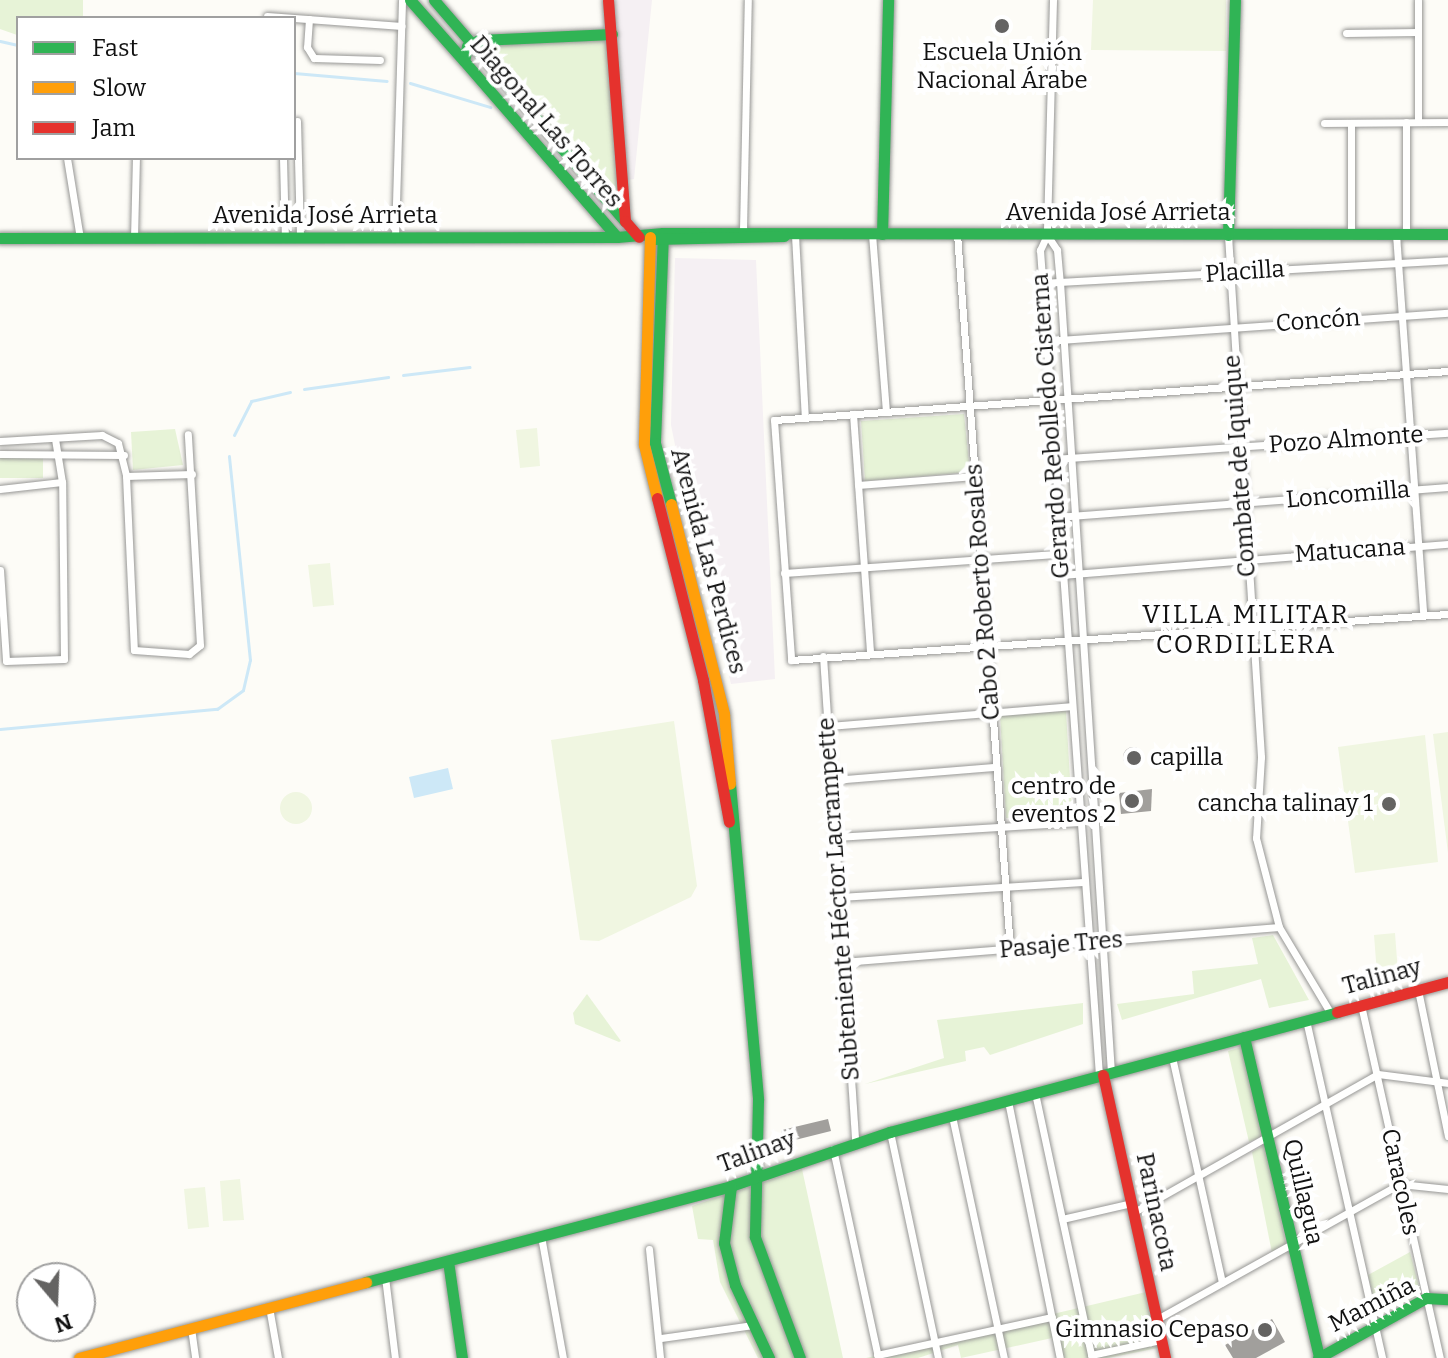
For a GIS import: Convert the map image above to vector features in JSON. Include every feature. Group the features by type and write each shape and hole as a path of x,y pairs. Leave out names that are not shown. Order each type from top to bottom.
{"main road":[{"name":"Diagonal Las Torres","path":"410,0 617,237"},
{"name":"Diagonal Las Torres","path":"434,0 625,221 644,237"},
{"path":"608,0 625,221"},
{"path":"877,234 888,0"},
{"path":"1228,235 1235,0"},
{"path":"464,61 471,42 612,34"},
{"name":"Avenida José Arrieta","path":"663,238 743,230 791,235"},
{"name":"Avenida José Arrieta","path":"0,238 1448,234"},
{"name":"Avenida Las Perdices","path":"644,237 644,445 706,695 736,853"},
{"name":"Avenida Las Perdices","path":"663,238 652,384 655,443 717,680 733,777 736,853 758,1100 754,1178 759,1256 800,1358"},
{"name":"Talinay","path":"79,1358 107,1354 269,1307 731,1186 890,1132 1448,982"},
{"name":"Quillagua","path":"1244,1037 1318,1358"},
{"name":"Parinacota","path":"1104,1075 1165,1358"},
{"path":"731,1186 725,1253 769,1358"},
{"path":"448,1261 462,1358"},
{"name":"Mamiña","path":"1318,1358 1426,1298 1448,1299"}],"street":[{"path":"395,237 402,0"},
{"path":"743,230 748,0"},
{"path":"1047,235 1053,0"},
{"path":"1418,0 1418,122"},
{"path":"296,18 402,26"},
{"path":"309,19 307,47 314,58 380,60"},
{"path":"1346,33 1418,32"},
{"path":"297,121 300,238"},
{"path":"1406,122 1398,262 1423,615"},
{"path":"1324,123 1448,122"},
{"path":"1351,123 1351,235"},
{"path":"67,160 80,238"},
{"path":"134,238 136,160"},
{"path":"283,160 285,238"},
{"path":"877,234 886,411"},
{"name":"Cabo 2 Roberto Rosales","path":"957,234 1010,949"},
{"path":"791,235 805,418"},
{"name":"Gerardo Rebolledo Cisterna","path":"1047,235 1057,250 1060,282 1105,941 1104,1075"},
{"name":"Gerardo Rebolledo Cisterna","path":"1047,235 1040,250 1041,283 1059,554 1089,941 1104,1075"},
{"name":"Combate de Iquique","path":"1228,235 1231,328 1261,757 1256,838 1279,927 1331,1014"},
{"name":"Placilla","path":"1041,283 1448,260"},
{"name":"Concón","path":"1045,341 1448,313"},
{"path":"1448,371 774,420 791,660 1065,638 1448,614"},
{"path":"853,414 870,652"},
{"name":"Pozo Almonte","path":"1053,459 1448,433"},
{"path":"0,441 102,435 118,443 124,455 126,476 134,650 189,654 200,645 188,434"},
{"path":"0,570 6,661 64,659 62,482 55,439"},
{"path":"0,454 124,455"},
{"path":"126,476 192,474"},
{"path":"858,485 975,476"},
{"path":"0,489 62,482"},
{"name":"Loncomilla","path":"1057,517 1448,487"},
{"name":"Matucana","path":"1061,575 1448,544"},
{"path":"784,573 1059,554"},
{"name":"Subteniente Héctor Lacrampette","path":"823,656 855,1142"},
{"path":"829,726 1070,706"},
{"path":"833,780 996,767"},
{"path":"836,837 1080,822"},
{"path":"839,897 1084,882"},
{"name":"Pasaje Tres","path":"843,962 1279,927"},
{"path":"1418,990 1448,1136"},
{"name":"Caracoles","path":"1361,1005 1440,1358"},
{"path":"1306,1020 1382,1358"},
{"path":"1172,1057 1222,1283"},
{"path":"1062,1219 1133,1208 1198,1176 1378,1074 1448,1083"},
{"path":"1035,1093 1092,1356 1161,1340"},
{"path":"1008,1101 1060,1358"},
{"path":"952,1116 1004,1358"},
{"path":"890,1132 938,1358"},
{"path":"833,1149 877,1356 1052,1317"},
{"path":"1157,1319 1400,1184 1448,1189"},
{"path":"541,1236 563,1358"},
{"path":"649,1249 661,1338 660,1358"},
{"path":"385,1277 395,1358"},
{"path":"269,1307 278,1358"},
{"path":"661,1338 753,1325"},
{"path":"191,1328 195,1358"}],"shaded area":[{"path":"616,0 652,0 634,179 628,180"},
{"path":"675,258 756,260 775,679 731,684 689,514 671,425"}],"green space":[{"path":"0,0 83,0 83,16 16,16 16,35 0,29"},
{"path":"1093,0 1226,0 1226,51 1091,50"},
{"path":"606,38 620,209 476,42"},
{"path":"964,414 970,472 865,481 861,421"},
{"path":"537,428 540,466 520,468 516,430"},
{"path":"175,429 183,465 133,470 131,432"},
{"path":"43,457 43,478 0,478 0,458"},
{"path":"330,563 334,605 313,607 308,565"},
{"path":"1066,711 1072,814 1006,818 1000,715"},
{"path":"674,721 697,886 691,897 599,941 580,940 551,740"},
{"path":"1448,732 1448,853 1433,734"},
{"name":"cancha talinay 1","path":"1425,735 1438,862 1355,873 1338,747"},
{"path":"296,792 307,797 312,808 307,819 296,824 285,819 280,808 285,797"},
{"path":"1395,933 1398,973 1377,974 1374,935"},
{"path":"1273,935 1309,1000 1269,1008 1261,979 1122,1020 1117,1004 1194,994 1192,971 1258,964 1252,938"},
{"path":"587,994 621,1041 575,1024 573,1013"},
{"path":"1083,1003 1083,1024 990,1055 984,1047 965,1051 966,1061 865,1084 944,1058 937,1020"},
{"path":"1242,1047 1263,1136 1249,1142 1228,1051"},
{"path":"1266,1144 1286,1245 1272,1253 1252,1152"},
{"path":"802,1169 843,1358 758,1358 720,1282 713,1240 698,1239 692,1206"},
{"path":"240,1179 244,1220 223,1221 220,1181"},
{"path":"205,1187 209,1227 188,1229 184,1189"},
{"path":"1410,1252 1421,1294 1378,1316 1368,1275"},
{"path":"1146,1292 1158,1348 1108,1358 1057,1358 1052,1338 961,1358 958,1345 918,1358 866,1358"}],"water":[{"path":"448,768 453,789 414,798 409,777"}],"building":[{"name":"capilla","path":"1133,747 1140,750 1143,757 1140,764 1133,767 1126,764 1123,757 1126,750"},
{"name":"centro de eventos 2","path":"1152,789 1151,811 1121,814 1119,793"},
{"path":"828,1119 831,1131 779,1144 782,1130"},
{"name":"Gimnasio Cepaso","path":"1272,1319 1285,1342 1256,1358 1233,1358 1225,1345"}],"waterway":[{"path":"0,41 16,45"},
{"path":"296,73 387,81"},
{"path":"410,83 490,107"},
{"path":"403,375 470,367"},
{"path":"304,389 388,377"},
{"path":"234,435 251,401 290,392"},
{"path":"0,729 217,709 243,690 250,660 229,456"}],"traffic: fast":[{"path":"410,0 464,61"},
{"path":"434,0 625,221"},
{"path":"882,234 888,0"},
{"path":"1228,235 1235,0"},
{"path":"612,34 479,40 467,46 464,61 617,237 663,233 655,443 671,504"},
{"path":"663,233 1448,234"},
{"path":"654,239 784,236"},
{"path":"0,238 617,237"},
{"path":"730,784 758,1100 755,1237 800,1358"},
{"path":"754,1178 890,1132 1337,1012"},
{"path":"1244,1037 1319,1358"},
{"path":"754,1178 731,1186 724,1243 735,1285 769,1358"},
{"path":"366,1282 731,1186"},
{"path":"448,1261 462,1358"},
{"path":"1318,1358 1426,1298 1448,1299"}],"traffic: slow":[{"path":"650,237 644,445 657,498"},
{"path":"671,504 724,714 730,784"},
{"path":"79,1358 366,1282"}],"traffic: jam":[{"path":"608,0 625,221 639,237"},
{"path":"657,498 703,680 729,822"},
{"path":"1337,1012 1448,982"},
{"path":"1103,1075 1165,1358"}],"place":[{"name":"Escuela Unión Nacional Árabe","path":"1002,26"},
{"name":"capilla","path":"1134,758"},
{"name":"centro de eventos 2","path":"1132,801"},
{"name":"cancha talinay 1","path":"1389,804"},
{"name":"Gimnasio Cepaso","path":"1265,1330"}],"district":[{"name":"VILLA MILITAR CORDILLERA","path":"1246,630"}]}
